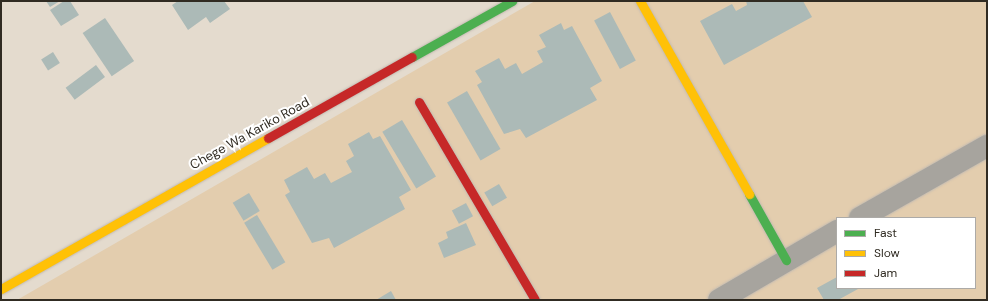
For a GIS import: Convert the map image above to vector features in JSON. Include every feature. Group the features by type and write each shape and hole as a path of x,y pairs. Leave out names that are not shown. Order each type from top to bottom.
{"street":[{"name":"Chege Wa Kariko Road","path":"1,289 512,1"},
{"path":"640,1 786,260"},
{"path":"419,102 535,300"},
{"path":"862,217 987,146"},
{"path":"719,300 836,232"}],"shaded area":[{"path":"535,1 987,1 987,300 17,300"}],"building":[{"path":"46,1 60,1 50,7"},
{"path":"64,1 70,1 79,15 61,26 50,10"},
{"path":"178,1 224,1 230,9 210,23 206,17 188,30 172,5"},
{"path":"746,1 803,1 812,17 724,65 700,21 732,4 736,11 747,5"},
{"path":"610,12 636,61 620,69 594,20"},
{"path":"105,18 134,61 112,76 83,33"},
{"path":"561,23 564,30 572,26 602,81 590,88 597,100 526,138 520,129 504,134 477,85 482,82 475,71 499,58 505,69 516,63 522,74 543,62 537,51 546,47 539,35"},
{"path":"53,52 60,63 48,70 41,59"},
{"path":"96,65 105,77 75,100 66,88"},
{"path":"467,91 500,149 481,161 447,102"},
{"path":"402,120 436,177 416,188 382,132"},
{"path":"369,132 373,139 380,136 411,190 399,197 405,209 334,248 329,238 312,243 285,195 290,192 284,180 307,167 314,179 325,173 331,183 352,172 346,161 354,156 348,144"},
{"path":"499,184 507,198 492,206 484,192"},
{"path":"249,193 260,211 244,221 233,203"},
{"path":"466,203 473,216 459,224 452,211"},
{"path":"257,215 285,262 272,270 244,223"},
{"path":"466,223 476,245 444,258 438,243 448,238 446,232"},
{"path":"836,278 836,289 858,289 838,300 824,300 817,288"},
{"path":"391,291 396,300 376,300"}],"traffic: fast":[{"path":"412,57 512,1"},
{"path":"749,194 786,260"}],"traffic: slow":[{"path":"640,1 749,194"},
{"path":"1,289 268,138"}],"traffic: jam":[{"path":"268,138 412,57"},
{"path":"419,102 535,300"}]}
